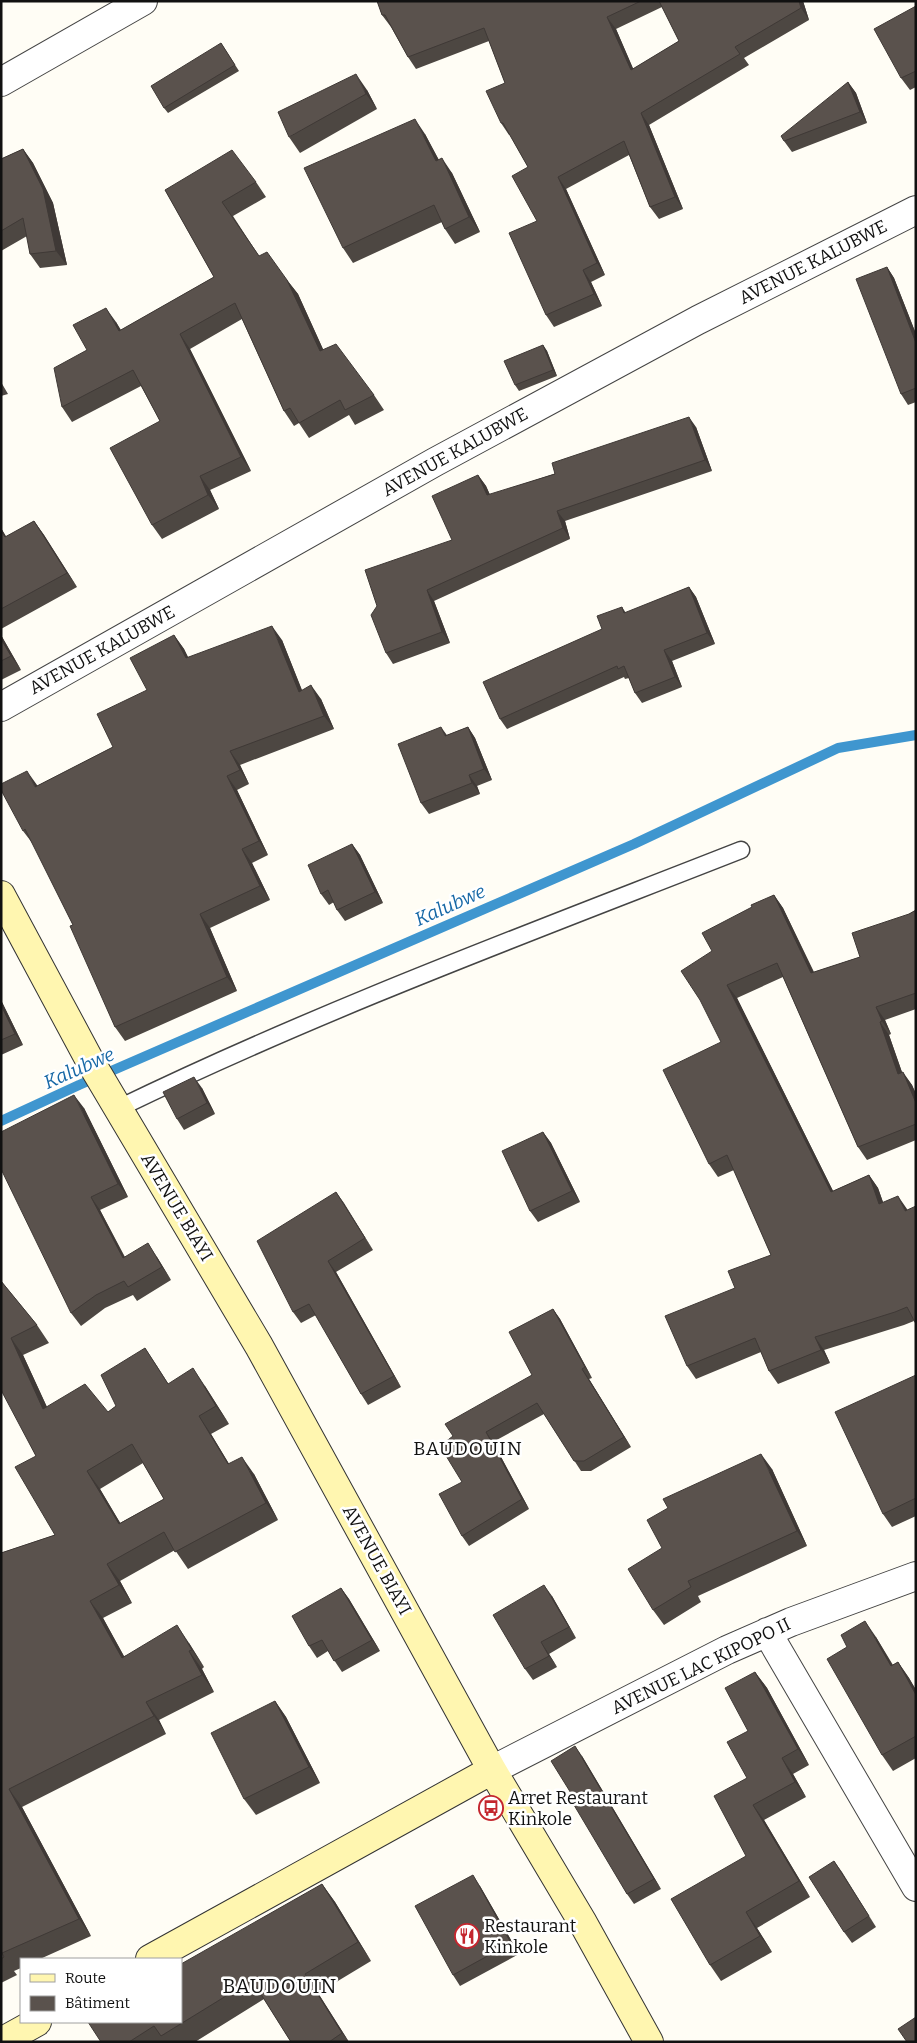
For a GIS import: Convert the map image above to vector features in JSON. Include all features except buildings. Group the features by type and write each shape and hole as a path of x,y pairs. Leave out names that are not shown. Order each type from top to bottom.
{"street":[{"path":"1,82 143,1"},
{"name":"AVENUE KALUBWE","path":"1,707 435,462 698,320 916,210"},
{"name":"AVENUE BIAYI","path":"1,895 96,1070 260,1346 492,1770 649,2042"},
{"name":"AVENUE LAC KIPOPO II","path":"492,1770 727,1650 767,1632 916,1576"},
{"path":"767,1632 916,1887"},
{"path":"152,1958 492,1770"},
{"path":"1,2042 35,2023"}],"lane":[{"path":"119,1108 201,1068 406,981 741,850"}],"waterway":[{"name":"Kalubwe","path":"1,1121 79,1085 634,844 838,748 916,735"}],"place":[{"name":"Arret Restaurant Kinkole","path":"491,1808"},
{"name":"Restaurant Kinkole","path":"467,1936"}],"district":[{"name":"BAUDOUIN","path":"468,1448"},
{"name":"BAUDOUIN","path":"280,1986"}]}
